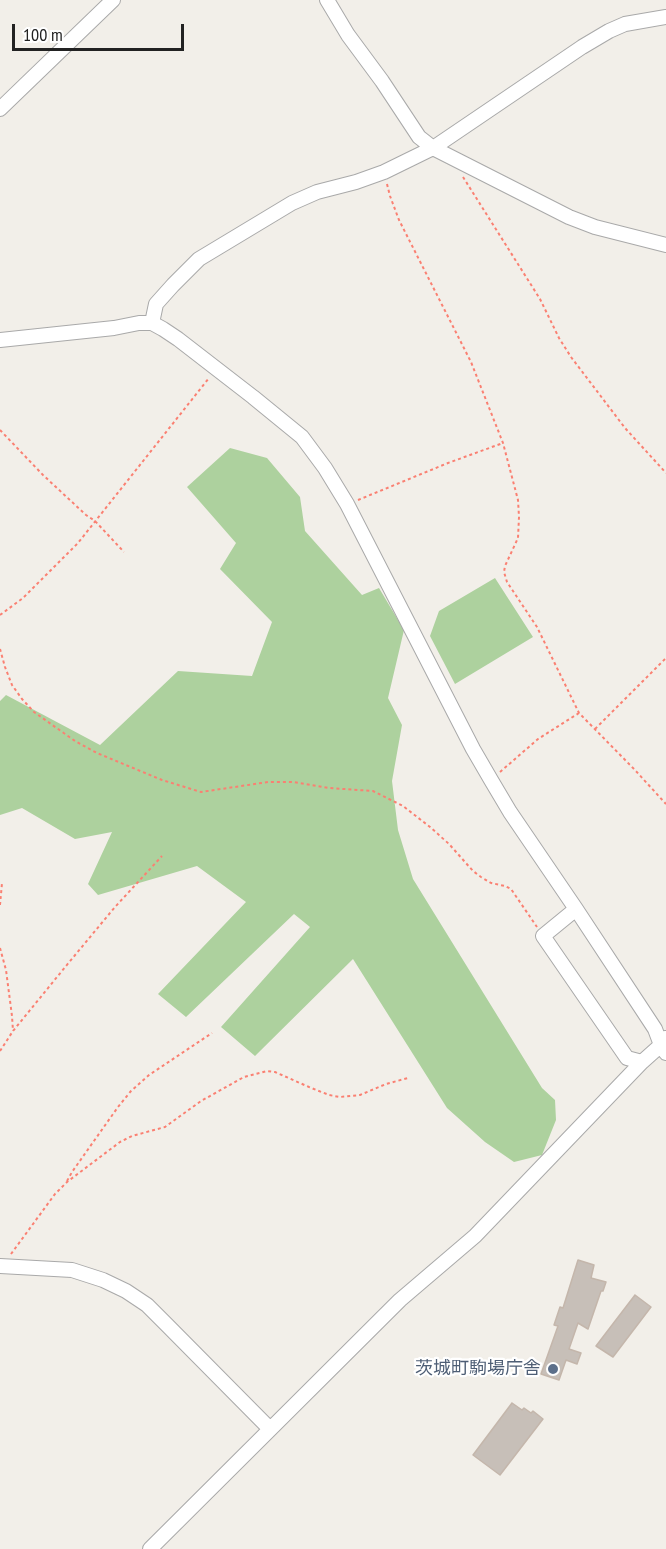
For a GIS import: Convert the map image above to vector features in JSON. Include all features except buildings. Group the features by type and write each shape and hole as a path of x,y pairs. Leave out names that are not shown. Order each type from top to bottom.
{"street":[{"path":"0,109 113,0"},
{"path":"327,0 348,35 419,137 433,148 578,220 595,227 666,245"},
{"path":"152,323 156,304 184,273 207,254 292,203 318,192 384,172 433,148 609,31 625,24 666,17"},
{"path":"0,340 152,323 216,369 302,437 325,468 347,504 473,749 510,812 664,1045 642,1062 475,1236 400,1300 150,1549"},
{"path":"576,909 543,936 627,1058 642,1062"},
{"path":"2,1266 72,1270 103,1280 126,1292 147,1305 270,1429"}],"path":[{"path":"456,160 460,171 535,291 571,357 625,428 666,473"},
{"path":"384,172 399,220 471,362 503,443 518,500 519,528 518,538 505,566 507,582 537,627 579,713 666,804"},
{"path":"0,615 23,598 78,543 216,369"},
{"path":"0,430 43,475 95,521 124,552"},
{"path":"347,504 503,443"},
{"path":"0,649 12,684 34,712 75,741 97,753 162,780 201,792 268,782 293,782 328,788 373,791 390,799 430,827 481,877 491,883 511,889 543,936"},
{"path":"595,729 666,657"},
{"path":"491,780 538,739 579,713"},
{"path":"0,1051 13,1031 115,907 162,856"},
{"path":"0,905 2,883"},
{"path":"0,948 6,970 13,1031"},
{"path":"67,1182 130,1091 149,1075 212,1033"},
{"path":"2,1266 55,1194 67,1182 120,1142 132,1136 165,1127 201,1101 244,1077 267,1071 275,1072 329,1095 340,1097 360,1095 408,1078"}],"green space":[{"path":"230,448 267,458 300,497 305,531 362,595 379,588 404,630 388,698 402,725 392,781 398,830 413,879 542,1088 555,1100 556,1120 542,1155 514,1162 485,1142 447,1108 353,959 255,1056 221,1027 310,927 294,914 186,1017 158,994 246,902 197,866 98,895 88,884 112,832 75,839 22,808 0,815 0,701 6,695 100,745 178,671 252,676 272,622 220,569 236,543 187,487"},
{"path":"495,578 533,637 455,684 430,636 439,611"}],"place":[{"name":"茨城町駒場庁舎","path":"553,1369"}]}
